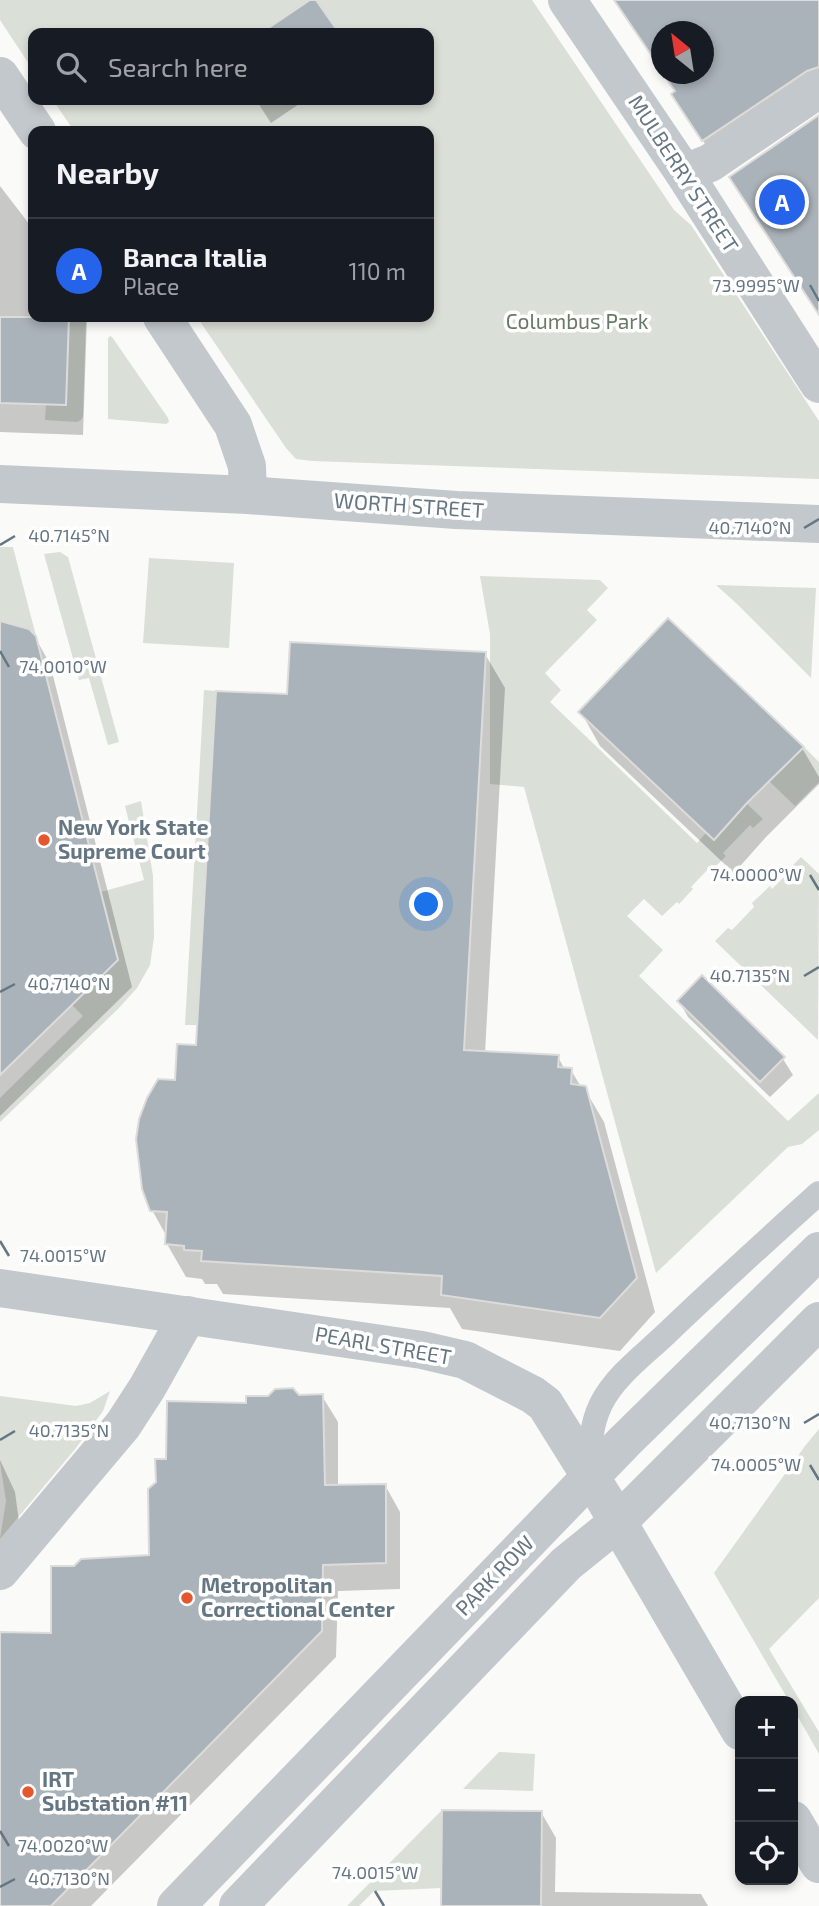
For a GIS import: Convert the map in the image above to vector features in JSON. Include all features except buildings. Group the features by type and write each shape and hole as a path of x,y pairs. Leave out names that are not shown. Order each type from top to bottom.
{"street":[{"name":"MULBERRY STREET","path":"567,0 682,170 819,384"},
{"path":"0,76 34,126"},
{"path":"682,170 692,170 710,163 819,89"},
{"path":"165,322 233,425 247,466 248,495"},
{"name":"WORTH STREET","path":"0,484 248,495 456,510 819,524"},
{"name":"PARK ROW","path":"176,1906 591,1476 819,1251"},
{"name":"PEARL STREET","path":"0,1288 422,1350 465,1360 522,1389 545,1404 591,1476 735,1722"},
{"path":"0,1571 123,1425 188,1315"},
{"name":"PARK ROW","path":"238,1906 566,1564 618,1522 819,1321"},
{"path":"794,1822 819,1864"}],"lane":[{"path":"591,1476 590,1438 607,1394 622,1376 819,1193"}],"green space":[{"name":"Columbus Park","path":"0,0 532,0 674,210 691,225 819,421 819,479 296,459 200,322 434,322 434,126 71,126 56,105 434,105 434,28 28,28 28,62 0,20"},
{"path":"69,322 86,322 83,416 77,422 45,420 46,404 66,404"},
{"path":"110,336 168,418 169,422 166,424 108,419"},
{"path":"0,547 13,547 36,636 29,629 0,621"},
{"path":"60,552 68,557 119,742 108,745 89,678 79,680 44,554"},
{"path":"149,558 234,563 229,648 143,643"},
{"path":"480,576 600,580 608,588 587,610 597,620 545,673 561,690 550,702 697,843 706,833 714,840 747,804 763,819 753,828 750,825 723,853 726,856 715,867 712,865 679,904 677,902 662,916 644,899 627,916 663,950 639,976 788,1121 819,1093 819,1130 802,1144 788,1147 656,1273 524,787 490,784 490,634"},
{"path":"716,585 816,588 811,678 736,603"},
{"path":"204,690 216,691 197,1025 185,1025"},
{"path":"804,747 819,762 819,782 795,806 769,781"},
{"path":"141,801 153,876 154,937 150,965 137,988 118,1009 0,1122 0,1098 83,1016 72,1005 114,964 117,955 101,892 144,880 125,806"},
{"path":"801,857 819,874 818,1040 715,941 728,928 732,930 754,907 752,903 770,886 772,889"},
{"path":"110,1391 103,1411 76,1448 0,1539 6,1501 0,1462 0,1396 76,1406 90,1403"},
{"path":"819,1429 819,1598 769,1649 797,1696 786,1696 714,1573"},
{"path":"798,1697 819,1732 819,1754 798,1717"},
{"path":"499,1752 535,1754 533,1791 463,1789"},
{"path":"442,1810 441,1888 374,1891 359,1906 347,1906"}],"place":[{"name":"Banca Italia","path":"782,202"},
{"name":"New York State Supreme Court","path":"44,840"},
{"name":"Metropolitan Correctional Center","path":"187,1598"},
{"name":"IRT Substation #11","path":"28,1792"}]}
